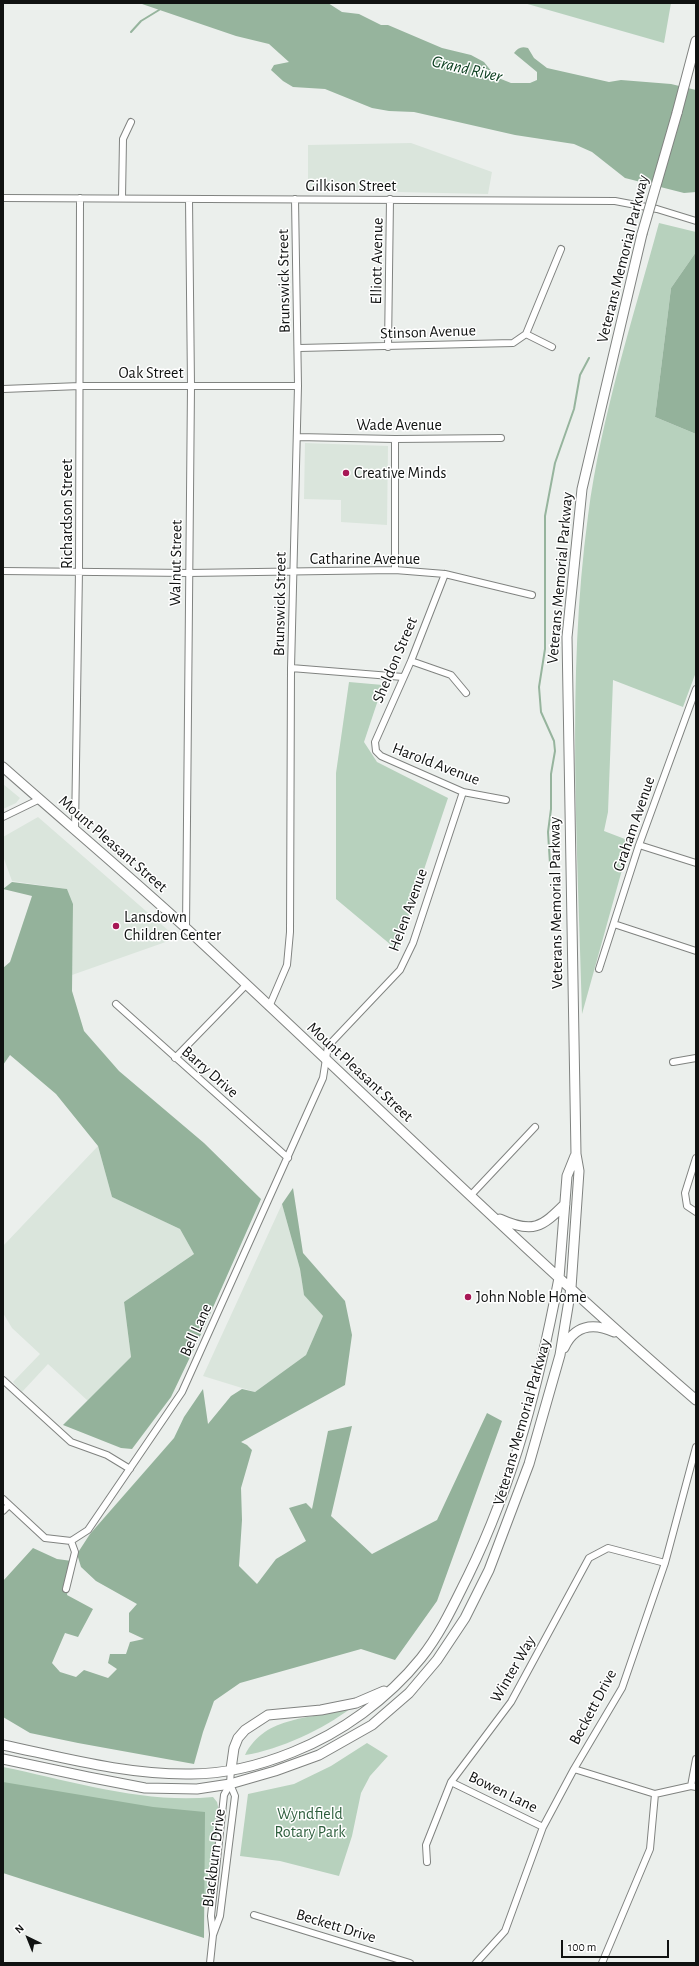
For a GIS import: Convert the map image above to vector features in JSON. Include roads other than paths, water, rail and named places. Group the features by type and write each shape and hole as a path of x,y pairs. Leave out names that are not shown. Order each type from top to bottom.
{"main road":[{"name":"Veterans Memorial Parkway","path":"3,1758 145,1788 197,1789 230,1784 303,1762 319,1755 366,1729 409,1692 437,1660 465,1618 489,1570 529,1464 560,1355 571,1288 579,1171 576,1154 567,637 582,490 642,234 696,41"},
{"name":"Veterans Memorial Parkway","path":"677,113 688,92 696,65"},
{"name":"Mount Pleasant Street","path":"3,767 186,928 621,1336 696,1400"},
{"name":"Veterans Memorial Parkway","path":"3,1745 134,1772 193,1774 231,1770 280,1757 330,1734 359,1716 391,1689 420,1659 442,1628 496,1516 515,1463 545,1348 559,1278 568,1176 576,1154"},
{"path":"494,1216 514,1225 527,1227 538,1226 548,1221 565,1204"},
{"path":"560,1355 572,1334 587,1327 606,1328 621,1336"},
{"path":"231,1770 234,1748 238,1738 245,1730 268,1715 321,1710 356,1703 391,1689"}],"street":[{"path":"122,198 123,139 131,122"},
{"name":"Gilkison Street","path":"3,198 615,201 657,209 696,221"},
{"name":"Richardson Street","path":"75,830 79,570 80,198"},
{"name":"Walnut Street","path":"186,928 188,573 191,386 188,199"},
{"name":"Brunswick Street","path":"269,1007 287,965 290,932 291,668 299,348 295,199"},
{"name":"Elliott Avenue","path":"388,347 390,199"},
{"path":"552,347 526,334 561,249"},
{"name":"Stinson Avenue","path":"299,348 513,343 526,334"},
{"name":"Oak Street","path":"3,389 80,386 298,386"},
{"name":"Wade Avenue","path":"297,437 395,439 501,438"},
{"path":"395,439 395,570"},
{"name":"Catharine Avenue","path":"3,571 79,570 188,573 395,570 445,574 532,595"},
{"name":"Sheldon Street","path":"381,756 376,751 375,742 411,661 445,574"},
{"path":"411,661 451,675 466,693"},
{"path":"291,668 403,677"},
{"name":"Graham Avenue","path":"599,968 639,845 696,688"},
{"name":"Harold Avenue","path":"381,756 464,792 506,800"},
{"name":"Helen Avenue","path":"325,1060 328,1046 400,970 413,943 464,792"},
{"path":"3,817 40,799"},
{"path":"639,845 696,863"},
{"path":"614,924 696,951"},
{"path":"175,1058 246,985"},
{"name":"Barry Drive","path":"116,1004 288,1158"},
{"path":"674,1062 696,1058"},
{"name":"Bell Lane","path":"71,1541 88,1530 182,1392 323,1078 325,1060"},
{"path":"471,1195 535,1127"},
{"path":"696,1158 687,1186 685,1200 687,1206 696,1212"},
{"path":"3,1380 71,1442 107,1456 130,1469"},
{"name":"Beckett Drive","path":"476,1963 504,1931 543,1827 574,1769 622,1688 665,1563 696,1447"},
{"path":"3,1499 46,1538 71,1541 76,1552 66,1588"},
{"path":"3,1511 9,1505"},
{"name":"Winter Way","path":"427,1862 426,1845 451,1782 511,1702 588,1558 608,1548 665,1563"},
{"path":"574,1769 655,1794 694,1786 696,1759"},
{"name":"Blackburn Drive","path":"210,1963 213,1935 211,1916 223,1803 224,1795 230,1784 231,1770"},
{"name":"Bowen Lane","path":"451,1782 543,1827"},
{"name":"Blackburn Drive","path":"213,1935 220,1916 235,1796 230,1784"},
{"path":"602,1963 650,1849 655,1794"},
{"name":"Beckett Drive","path":"254,1915 410,1963"},
{"path":"385,1963 387,1955"}],"water":[{"name":"Grand River","path":"130,3 328,3 342,12 359,14 381,25 388,25 442,48 471,55 484,62 496,77 511,83 530,83 537,80 537,72 514,53 523,47 528,48 534,58 547,68 609,82 621,80 671,84 696,90 696,192 684,193 625,178 592,152 574,144 515,135 414,112 389,111 372,108 325,89 293,87 283,81 271,70 274,65 289,62 269,44 236,36 142,4"}],"waterway":[{"path":"131,32 141,21 159,10"},
{"path":"550,864 548,832 551,809 551,774 555,751 554,741 541,712 539,687 545,649 545,516 555,463 574,409 580,375 589,358"}],"place":[{"name":"Creative Minds","path":"346,473"},
{"name":"Lansdown Children Center","path":"116,926"},
{"name":"John Noble Home","path":"468,1297"}],"park label":[{"name":"Wyndfield Rotary Park","path":"310,1823"}]}
